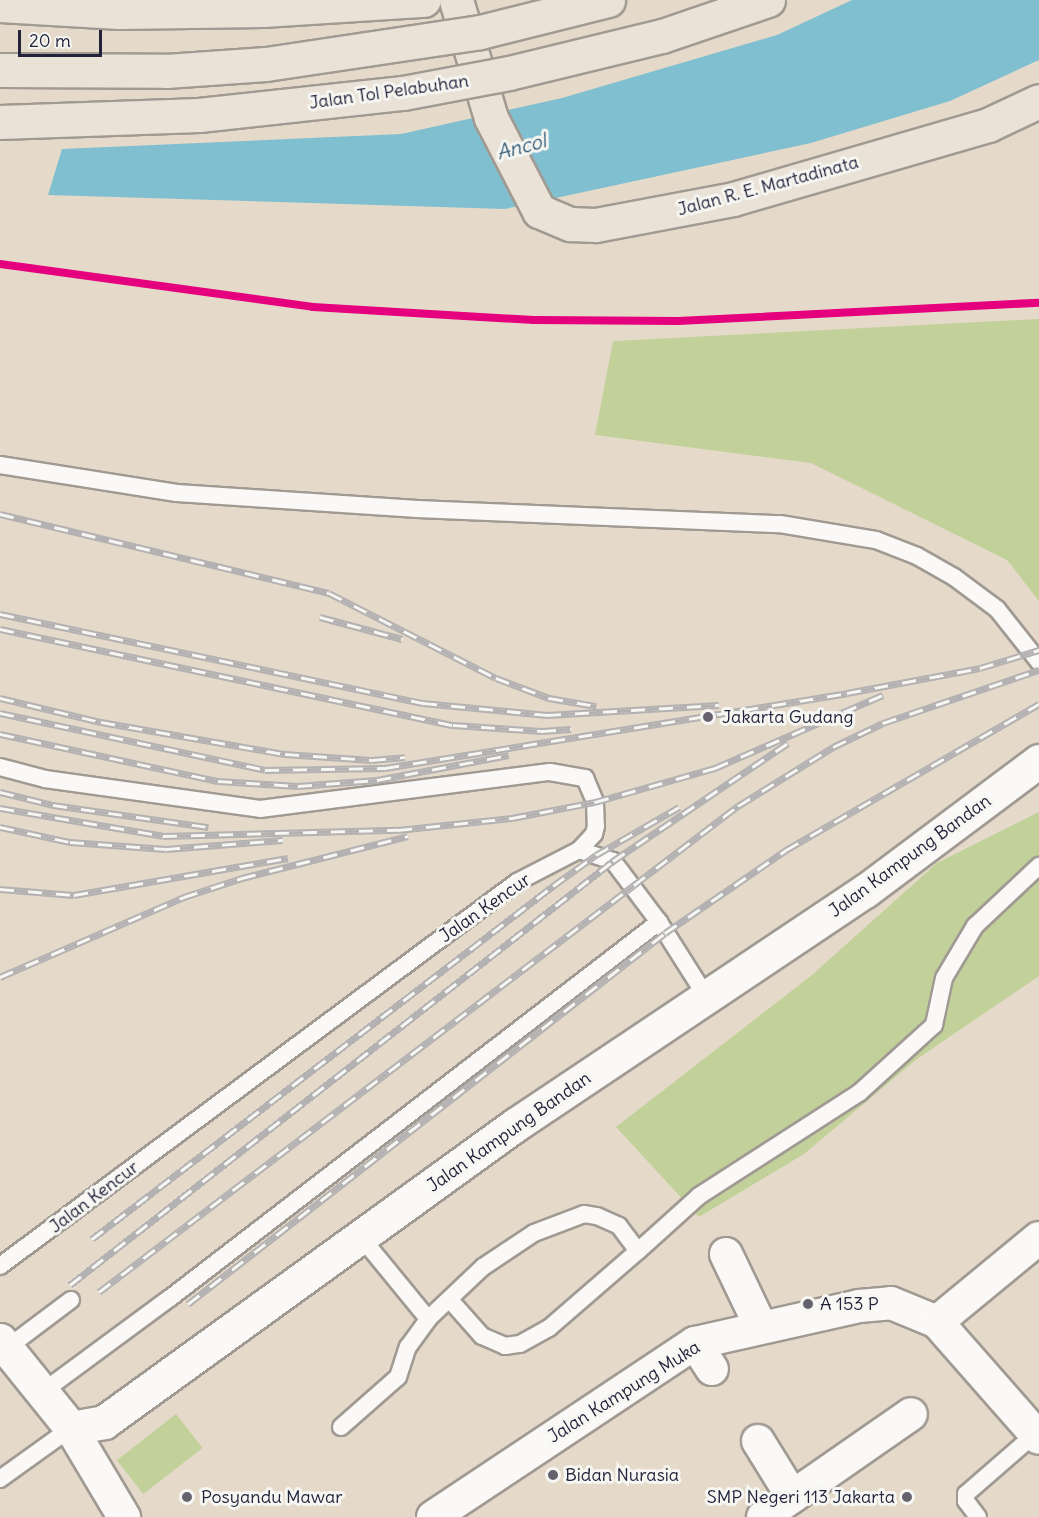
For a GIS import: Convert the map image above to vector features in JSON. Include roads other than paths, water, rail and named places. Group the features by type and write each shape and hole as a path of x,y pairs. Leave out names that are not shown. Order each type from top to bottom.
{"highway":[{"path":"0,5 119,12 182,6 424,0"},
{"path":"0,70 166,71 266,64 480,32 608,0"},
{"name":"Jalan Tol Pelabuhan","path":"0,122 200,115 403,93 509,73 662,36 768,0"},
{"name":"Jalan R. E. Martadinata","path":"460,10 491,118 538,211 570,224 596,225 712,204 988,124 1039,101"}],"street":[{"name":"Jalan Kampung Bandan","path":"71,1428 104,1422 515,1125 865,891 1039,761"},
{"path":"1037,1436 938,1322 1039,1238"},
{"path":"726,1254 761,1327"},
{"name":"Jalan Kampung Muka","path":"433,1517 695,1343 761,1327 891,1303 938,1322"},
{"path":"695,1343 712,1369"},
{"path":"3,1344 71,1428 124,1517"},
{"path":"763,1517 910,1414"},
{"path":"758,1441 792,1496"}],"lane":[{"path":"0,465 177,494 417,509 780,524 876,540 917,556 954,577 997,609 1039,662"},
{"name":"Jalan Kencur","path":"0,767 45,779 260,809 550,772 585,778 595,802 594,834 579,850 518,882 0,1266"},
{"path":"579,850 613,861 659,922 707,998"},
{"path":"450,1300 482,1336 505,1346 520,1344 549,1328 699,1196 859,1093 934,1025 944,978 975,926 1039,866"},
{"path":"41,1393 170,1298 659,922"},
{"path":"341,1427 399,1377 408,1347 428,1319 483,1267 534,1233 584,1214 619,1226 638,1251"},
{"path":"361,1237 428,1319"},
{"path":"3,1344 71,1300"},
{"path":"0,1479 71,1428"},
{"path":"978,1517 966,1501 966,1494 1037,1436"}],"water":[{"name":"Ancol","path":"852,0 1039,0 1039,60 950,101 811,143 505,209 48,195 62,149 401,134 562,98 777,35"}],"railway":[{"path":"0,514 329,593 496,678 549,698 596,706"},
{"path":"0,614 423,703 547,715 719,705"},
{"path":"320,617 402,639"},
{"path":"0,629 453,725 542,731 571,729"},
{"path":"0,713 265,770 385,768 847,693 980,668 1039,650"},
{"path":"99,1292 738,806 833,747 883,723 1039,670"},
{"path":"0,808 163,836 398,830 512,818 595,802 715,768 883,695"},
{"path":"0,698 101,722 285,754 372,760 405,757"},
{"path":"188,1304 665,933 786,850 1039,704"},
{"path":"0,734 218,781 298,786 377,780 509,755"},
{"path":"70,1285 613,861 788,743"},
{"path":"0,792 53,805 208,827"},
{"path":"92,1239 553,886 596,855 679,807"},
{"path":"0,827 70,842 166,849 283,840"},
{"path":"0,977 184,897 242,878 408,836"},
{"path":"0,889 74,895 288,858"}],"place":[{"name":"Jakarta Gudang","path":"708,717"},
{"name":"A 153 P","path":"808,1304"},
{"name":"Bidan Nurasia","path":"553,1475"},
{"name":"Posyandu Mawar","path":"187,1497"},
{"name":"SMP Negeri 113 Jakarta","path":"907,1497"}]}
